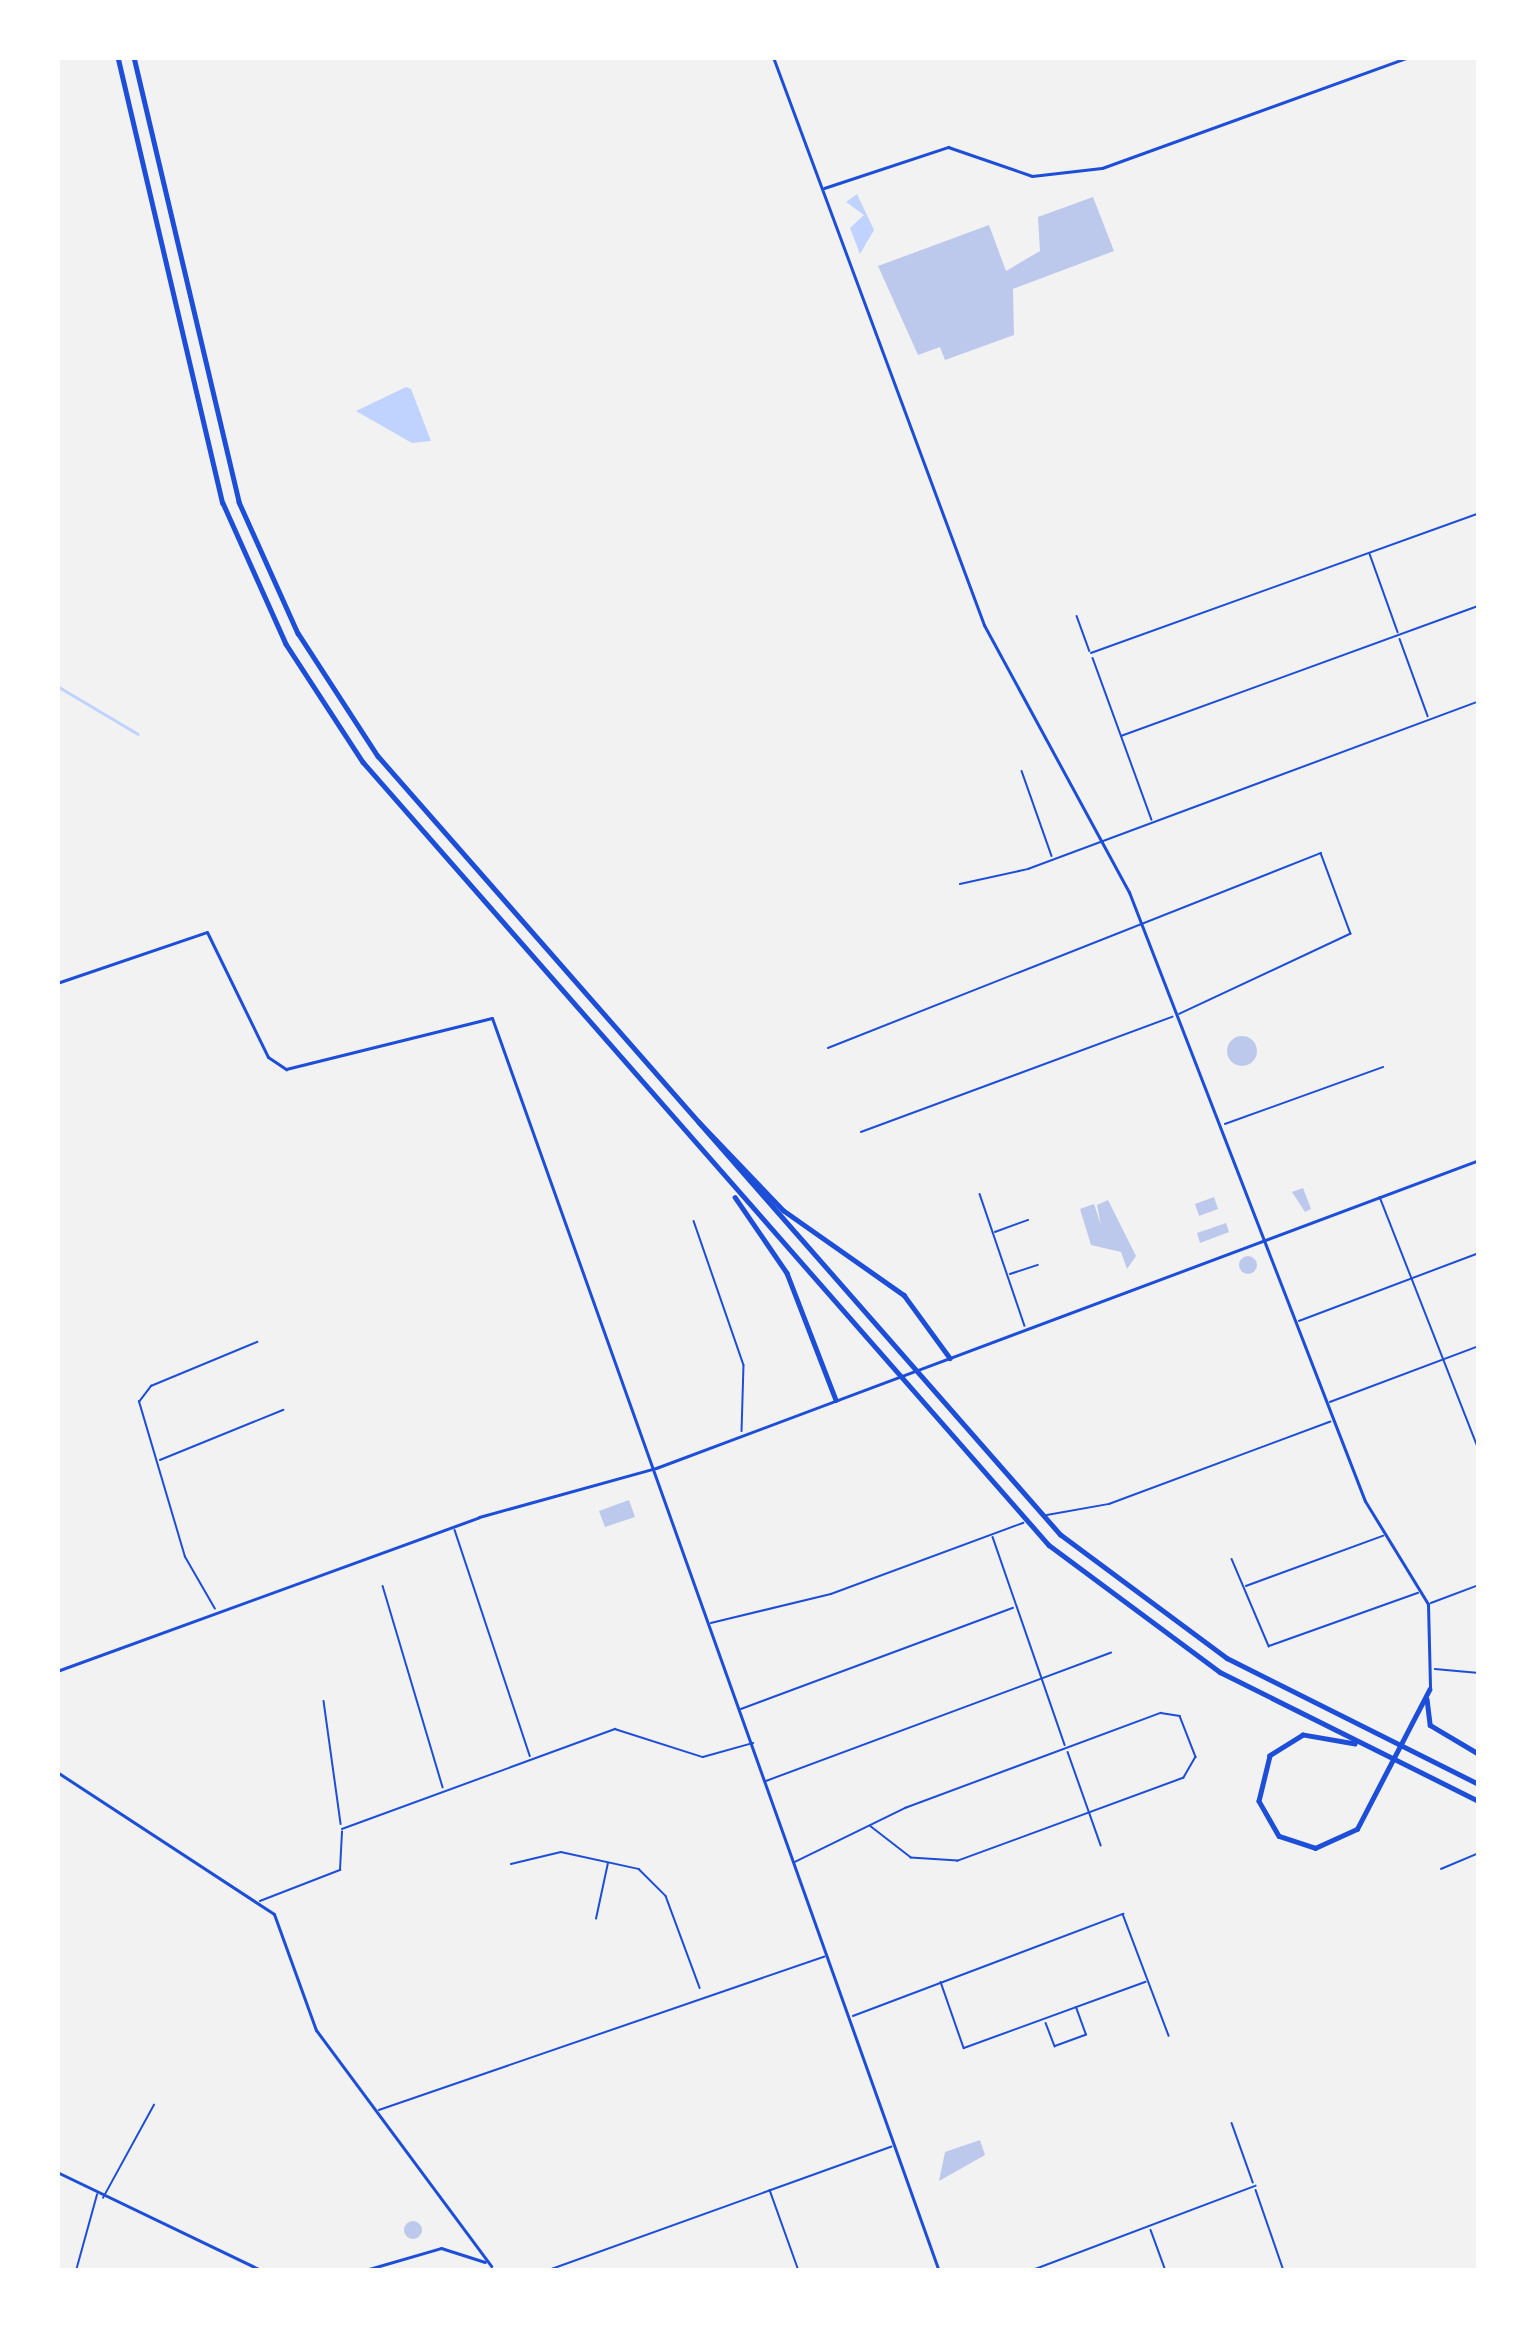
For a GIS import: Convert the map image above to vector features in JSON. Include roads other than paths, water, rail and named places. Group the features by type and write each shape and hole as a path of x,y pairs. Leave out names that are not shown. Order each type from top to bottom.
{"highway":[{"path":"118,57 203,439 275,625 380,784 718,1173 1072,1566 1209,1666 1479,1801"},
{"path":"134,57 218,435 298,633 388,768 1060,1534 1205,1645 1479,1784"},
{"path":"684,1108 783,1210 904,1295 950,1358"},
{"path":"718,1173 788,1273 836,1400"},
{"path":"1377,1752 1322,1734 1284,1743 1260,1777 1268,1824 1306,1847 1350,1836 1429,1690"},
{"path":"1429,1690 1430,1726 1479,1754"}],"street":[{"path":"773,57 984,625 1105,841 1145,929 1334,1420 1384,1536 1427,1604 1435,1670 1429,1690"},
{"path":"822,189 948,147 1032,176 1102,167 1409,57"},
{"path":"1091,653 1479,513"},
{"path":"1369,553 1430,720"},
{"path":"1121,736 1479,606"},
{"path":"1077,616 1153,824"},
{"path":"960,884 1054,860 1479,701"},
{"path":"1022,771 1054,860"},
{"path":"827,1048 1145,929 1322,853 1351,934 1178,1015 861,1132"},
{"path":"57,983 207,932 268,1057 286,1069 492,1018 656,1468 938,2271"},
{"path":"1221,1125 1383,1067"},
{"path":"57,1672 453,1526 656,1468 1479,1160"},
{"path":"980,1194 1027,1329"},
{"path":"1380,1197 1479,1450"},
{"path":"992,1234 1028,1220"},
{"path":"694,1221 744,1364 743,1435"},
{"path":"1295,1322 1479,1253"},
{"path":"1007,1276 1037,1265"},
{"path":"216,1613 157,1462 143,1394 257,1342"},
{"path":"1327,1403 1479,1346"},
{"path":"157,1462 283,1410"},
{"path":"710,1623 823,1597 1007,1528 1334,1420"},
{"path":"453,1526 531,1760"},
{"path":"992,1534 1100,1845"},
{"path":"1243,1587 1384,1536"},
{"path":"1232,1559 1263,1642 1421,1592"},
{"path":"383,1586 445,1791"},
{"path":"1427,1604 1479,1586"},
{"path":"741,1709 1017,1606"},
{"path":"766,1781 1111,1653"},
{"path":"1435,1670 1479,1673"},
{"path":"260,1901 340,1870 342,1829 324,1701"},
{"path":"795,1862 871,1827 1066,1748 1172,1711 1196,1757 1190,1774 940,1863 903,1854 871,1827"},
{"path":"342,1829 616,1729 703,1757 753,1743"},
{"path":"57,1772 260,1901 286,1931 316,2030 372,2114 491,2266"},
{"path":"511,1864 561,1852 608,1859 660,1887 701,1992"},
{"path":"1442,1869 1479,1853"},
{"path":"596,1919 608,1859"},
{"path":"849,2018 1123,1913 1168,2036"},
{"path":"372,2114 701,1992 828,1956"},
{"path":"941,1982 966,2048 1149,1981"},
{"path":"1045,2019 1055,2046 1086,2036 1076,2008"},
{"path":"76,2271 100,2196 154,2105"},
{"path":"1232,2123 1284,2271"},
{"path":"545,2271 894,2145"},
{"path":"57,2172 263,2271"},
{"path":"1030,2271 1255,2186"},
{"path":"770,2190 800,2271"},
{"path":"1150,2226 1166,2271"},
{"path":"451,2248 460,2232"},
{"path":"362,2271 451,2248 498,2271"},
{"path":"388,2263 391,2271"},
{"path":"1050,2263 1053,2271"}],"water":[{"path":"857,194 874,230 860,254 850,228 864,215 846,202"},
{"path":"406,387 411,389 431,441 412,443 356,411"}],"waterway":[{"path":"57,686 138,734"}]}
